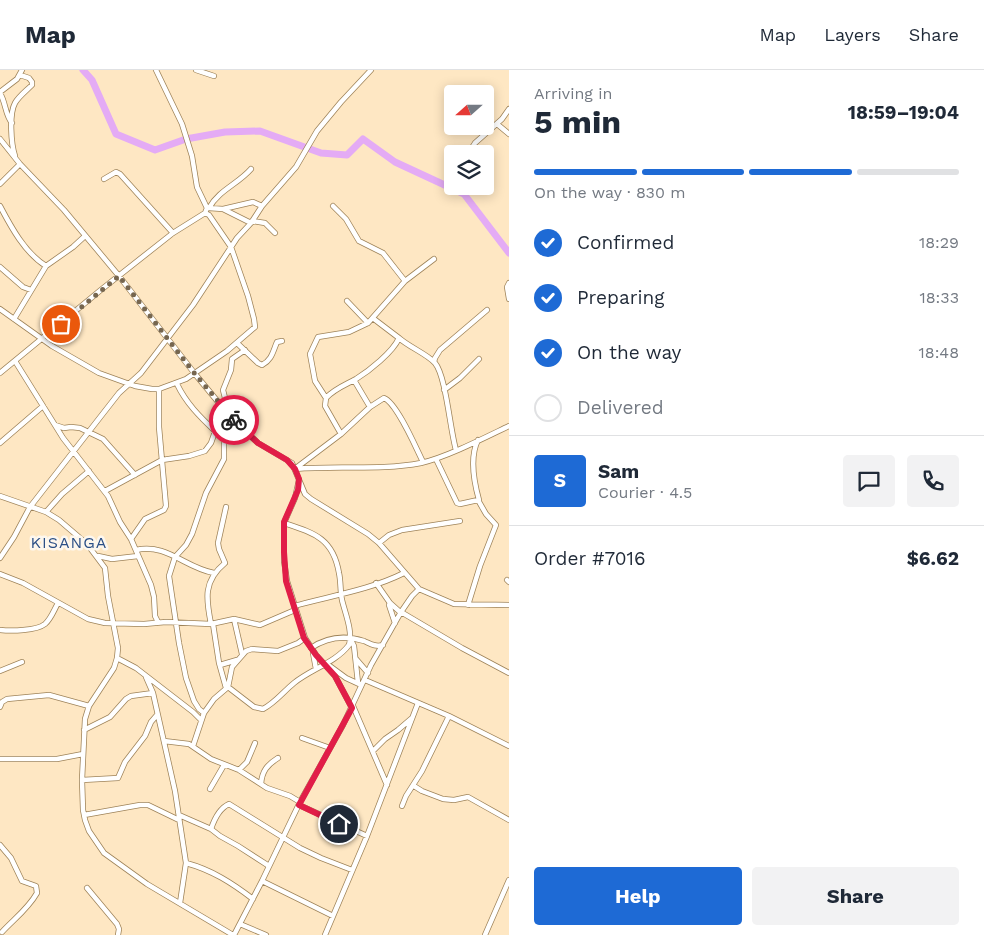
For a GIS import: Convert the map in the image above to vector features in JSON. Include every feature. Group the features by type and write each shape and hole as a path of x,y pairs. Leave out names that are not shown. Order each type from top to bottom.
{"street":[{"path":"0,309 41,339 99,373 143,388 159,389 177,384 195,374 253,330 255,323 248,296 231,247 209,215 196,187 192,156 182,124 156,70"},
{"path":"196,70 214,76"},
{"path":"0,558 30,507 119,393 141,373 198,298 237,238 296,167 317,131 371,70"},
{"path":"12,123 9,119 6,103 0,93 21,73 29,78 32,85 14,105 12,146 16,159"},
{"path":"474,145 498,124 509,108"},
{"path":"498,124 509,134"},
{"path":"0,139 20,164 64,210 119,276 231,418 246,433 267,449 287,460 295,469 305,494 360,528 378,544 419,589 448,602 468,605 509,605"},
{"path":"0,184 20,164"},
{"path":"0,374 173,233 207,210 216,198 251,170"},
{"path":"104,179 116,172 120,174 173,233"},
{"path":"207,210 223,209 253,202 262,206"},
{"path":"0,206 19,238 37,259 46,266"},
{"path":"333,206 346,219 359,241 383,253 405,281"},
{"path":"223,209 252,222 265,223 274,233"},
{"path":"14,320 46,266 85,236"},
{"path":"341,434 326,406 326,398 317,385 310,353 312,348 319,336 349,332 374,319 405,281 434,259"},
{"path":"0,266 19,284 31,290"},
{"path":"509,282 506,287 509,299"},
{"path":"347,301 368,323"},
{"path":"434,362 440,350 487,310"},
{"path":"374,319 434,362 440,371 456,450"},
{"path":"326,398 377,363 394,346 399,338"},
{"path":"237,343 262,365 273,354 277,342 282,341"},
{"path":"204,713 199,709 191,693 176,624 169,576 175,557 186,546 192,534 206,493 224,459 224,444 231,418 223,394 224,386 230,374 232,359 245,350"},
{"path":"444,390 460,378 479,359"},
{"path":"15,361 73,452 105,491 120,522 131,539 151,585 155,616 158,622"},
{"path":"354,380 370,407"},
{"path":"177,384 186,400 200,418 215,431"},
{"path":"131,539 145,519 166,508 159,427 159,389"},
{"path":"295,469 341,434 370,407 384,398 388,399 399,416 423,462"},
{"path":"0,442 43,406"},
{"path":"105,491 162,460 189,456 205,450 211,444 215,431 224,420 225,410"},
{"path":"55,425 64,428 75,427 97,435 108,443 135,475"},
{"path":"295,469 372,468 423,462 436,459 509,426"},
{"path":"468,605 480,566 496,527 496,523 486,514 479,500 474,483 474,454 478,440"},
{"path":"436,459 456,502 460,504 476,499 479,500"},
{"path":"46,512 62,494 89,471"},
{"path":"299,479 295,498 284,522 285,571 295,608 304,638 335,676 373,751 387,786"},
{"path":"0,496 46,512 77,534 97,556 104,568 118,648 114,668 89,706 85,719 82,780 84,815 89,831 104,853 147,884 233,935 253,900 299,803 352,707 382,645 401,612 419,589"},
{"path":"226,508 218,543 225,563 214,573 207,593 220,665 227,687 254,707 263,709 293,684 341,654 350,645 351,639"},
{"path":"378,544 395,532 460,521"},
{"path":"284,522 317,536 324,540 331,548 339,571 341,594 362,683"},
{"path":"136,550 154,548 188,564 214,573"},
{"path":"97,556 112,559 138,556"},
{"path":"0,574 95,621 144,624 158,622 212,624 234,619 260,625 295,608 404,573"},
{"path":"376,583 388,601 395,622"},
{"path":"388,601 401,612 509,673"},
{"path":"0,630 27,629 44,625 49,620 58,603"},
{"path":"234,619 242,654"},
{"path":"193,746 204,713 214,699 227,687 230,671 242,654 252,650 282,650 298,644 304,638"},
{"path":"312,650 321,642 331,639 351,639 370,643 374,646 382,645"},
{"path":"312,650 316,669"},
{"path":"117,658 136,668 201,720"},
{"path":"355,658 368,673"},
{"path":"220,665 237,660"},
{"path":"0,671 22,662"},
{"path":"325,664 346,678 418,703 509,746"},
{"path":"146,677 153,693 179,817 186,864 180,903"},
{"path":"84,730 114,714 126,699 131,696 153,693"},
{"path":"0,707 2,702 8,699 49,695 89,706"},
{"path":"325,935 367,836 418,703"},
{"path":"82,780 118,778 125,762 145,736 157,714"},
{"path":"402,806 449,716"},
{"path":"373,751 412,718"},
{"path":"302,738 330,748"},
{"path":"164,741 184,742 193,746 211,759 239,770 267,788 290,796 299,803 367,836"},
{"path":"239,770 247,762 255,742"},
{"path":"0,759 57,759 83,754"},
{"path":"261,784 267,766 278,758"},
{"path":"210,789 224,765"},
{"path":"414,786 444,799 454,800 468,797 509,820"},
{"path":"211,829 218,814 226,804 229,804 321,858 352,870"},
{"path":"84,815 148,805 211,829 269,866"},
{"path":"0,845 11,858 22,881 36,886 37,893 26,910 12,920 3,933"},
{"path":"186,864 202,868 226,880 253,900"},
{"path":"485,935 509,880"},
{"path":"262,881 333,916"},
{"path":"87,888 117,924 119,928 118,935"},
{"path":"240,924 266,935"}],"waterway":[{"path":"83,70 92,80 116,134 155,150 186,139 225,132 260,131 321,153 347,155 363,139 395,162 464,194 509,253"}],"way so far":[{"path":"61,324 119,276 195,374 234,420"}],"district":[{"name":"KISANGA","path":"69,542"}],"route":[{"path":"234,420 258,443 292,463 299,479 298,490 284,522 286,581 304,638 335,676 352,708 299,805 339,824"}]}
